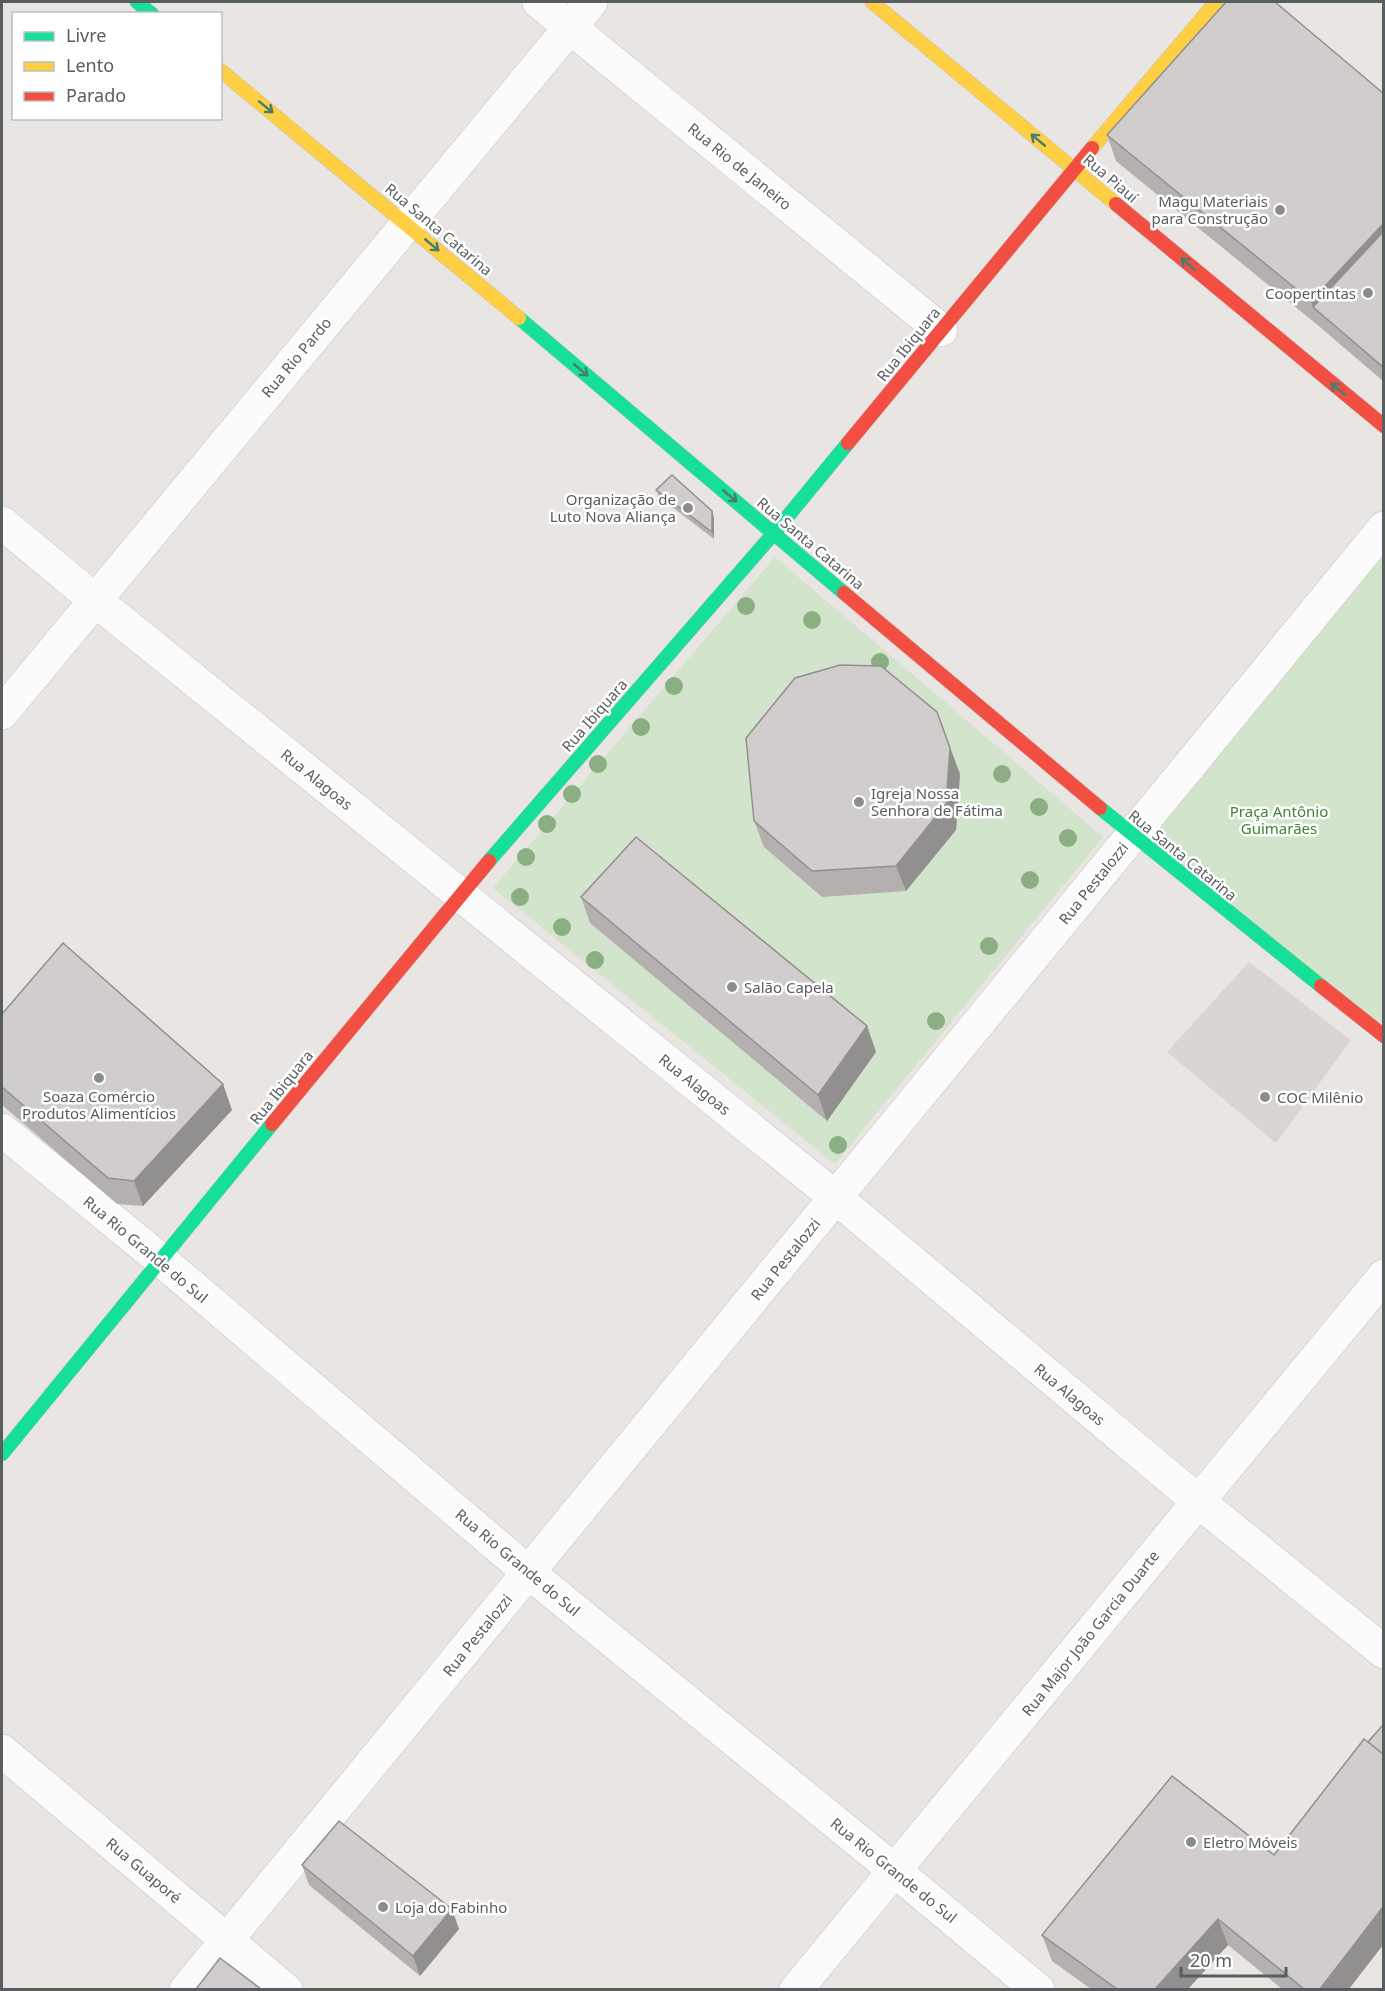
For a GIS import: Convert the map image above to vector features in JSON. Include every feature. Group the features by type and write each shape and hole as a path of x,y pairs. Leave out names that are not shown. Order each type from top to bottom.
{"main road":[{"path":"137,2 150,12"},
{"name":"Rua Piauí","path":"872,2 1383,426"},
{"name":"Rua Ibiquara","path":"2,1454 460,895 774,533 1074,169 1216,2"},
{"name":"Rua Santa Catarina","path":"222,72 407,224 1132,835 1383,1036"}],"street":[{"name":"Rua Rio de Janeiro","path":"539,2 940,330"},
{"name":"Rua Rio Pardo","path":"2,713 591,2"},
{"name":"Rua Alagoas","path":"2,523 835,1197 1198,1501 1383,1652"},
{"name":"Rua Pestalozzi","path":"186,1989 1383,528"},
{"name":"Rua Rio Grande do Sul","path":"2,1130 161,1260 528,1572 1038,1989"},
{"name":"Rua Major João Garcia Duarte","path":"796,1989 1383,1276"},
{"name":"Rua Guaporé","path":"2,1751 286,1989"}],"shaded area":[{"name":"COC Milênio","path":"1249,962 1351,1040 1276,1143 1167,1052"}],"green space":[{"name":"Praça Antônio Guimarães","path":"1383,528 1383,1036 1132,835"},
{"path":"775,557 1103,837 835,1164 493,888"}],"building":[{"name":"Magu Materiais para Construção","path":"1226,2 1275,2 1383,93 1383,224 1311,301 1107,135"},
{"name":"Coopertintas","path":"1383,232 1383,367 1313,307"},
{"name":"Organização de Luto Nova Aliança","path":"672,475 712,511 712,532 656,490"},
{"name":"Igreja Nossa Senhora de Fátima","path":"840,665 881,666 937,712 950,748 946,804 896,866 812,871 754,821 746,738 795,678"},
{"name":"Salão Capela","path":"636,837 867,1026 818,1095 581,897"},
{"name":"Soaza Comércio Produtos Alimentícios","path":"63,943 223,1084 134,1181 108,1178 2,1087 2,1014"},
{"path":"1383,1725 1383,1754 1368,1742"},
{"name":"Eletro Móveis","path":"1364,1739 1383,1754 1383,1907 1320,1989 1304,1989 1218,1919 1155,1989 1117,1989 1042,1935 1172,1776 1274,1855"},
{"name":"Loja do Fabinho","path":"339,1821 452,1909 413,1956 302,1865"},
{"path":"220,1958 261,1989 196,1989"}],"traffic: fast":[{"path":"137,2 150,12"},
{"path":"519,318 844,593"},
{"path":"489,861 774,533 848,443"},
{"path":"1100,808 1321,986"},
{"path":"2,1454 272,1124"}],"traffic: slow":[{"path":"872,2 1116,204"},
{"path":"1092,148 1216,2"},
{"path":"222,72 519,318"}],"traffic: jam":[{"path":"848,443 1092,148"},
{"path":"1116,204 1384,426"},
{"path":"844,593 1100,808"},
{"path":"272,1124 489,861"},
{"path":"1321,986 1384,1036"}],"place":[{"name":"Magu Materiais para Construção","path":"1280,210"},
{"name":"Coopertintas","path":"1368,293"},
{"name":"Organização de Luto Nova Aliança","path":"688,508"},
{"name":"Igreja Nossa Senhora de Fátima","path":"859,802"},
{"name":"Salão Capela","path":"732,987"},
{"name":"Soaza Comércio Produtos Alimentícios","path":"99,1078"},
{"name":"COC Milênio","path":"1265,1097"},
{"name":"Eletro Móveis","path":"1191,1842"},
{"name":"Loja do Fabinho","path":"383,1907"}]}
